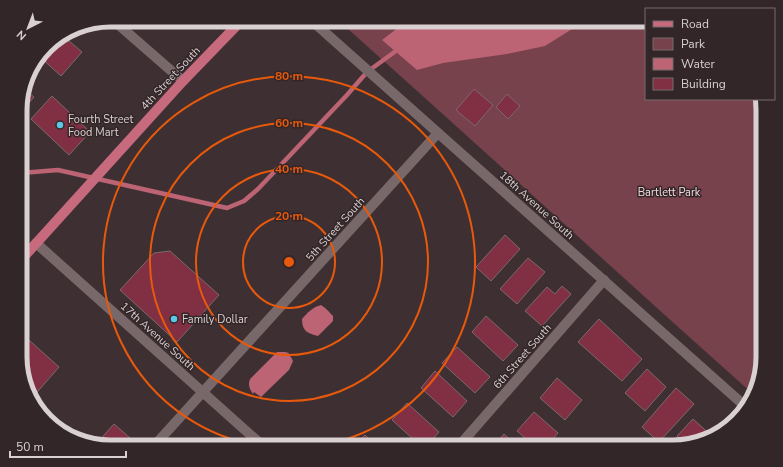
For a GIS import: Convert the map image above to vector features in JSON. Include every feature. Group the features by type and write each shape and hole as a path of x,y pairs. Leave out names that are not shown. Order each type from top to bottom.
{"main road":[{"name":"4th Street South","path":"27,253 182,81 235,27"}],"street":[{"path":"121,27 182,81"},
{"name":"18th Avenue South","path":"320,27 742,403"},
{"name":"5th Street South","path":"159,440 438,133"},
{"name":"17th Avenue South","path":"36,243 256,440"},
{"name":"6th Street South","path":"464,440 604,280"}],"green space":[{"name":"Bartlett Park","path":"346,27 645,27 645,100 755,100 756,363 752,384 749,390 649,301"}],"water":[{"path":"399,27 575,27 545,46 507,54 443,63 417,70 382,40"},
{"path":"321,305 333,316 333,321 318,336 311,334 304,329 302,319 311,310"},
{"path":"277,352 289,353 288,355 293,361 289,370 261,397 254,392 253,394 249,386 250,379"}],"building":[{"path":"67,39 82,52 61,76 44,60 55,47"},
{"path":"474,89 493,105 475,126 456,110"},
{"path":"29,93 34,97 27,105"},
{"path":"507,94 520,106 508,119 496,107"},
{"name":"Fourth Street Food Mart","path":"52,96 90,132 69,155 31,119"},
{"path":"505,235 520,249 491,281 476,267"},
{"name":"Family Dollar","path":"170,251 219,295 177,342 120,290 154,253"},
{"path":"528,258 545,272 517,304 500,289"},
{"path":"562,286 571,294 542,326 525,311 547,287 555,294"},
{"path":"486,316 518,345 503,361 472,332"},
{"path":"599,319 642,359 622,381 578,342"},
{"path":"27,338 59,367 36,394 33,389 28,368"},
{"path":"457,347 490,377 475,393 442,363"},
{"path":"647,369 666,387 645,411 625,393"},
{"path":"435,371 467,401 453,417 421,388"},
{"path":"557,378 582,400 565,420 540,398"},
{"path":"676,388 694,404 661,440 657,440 642,427"},
{"path":"407,403 439,432 432,440 414,440 392,420"},
{"path":"534,412 558,433 552,440 527,440 517,431"},
{"path":"693,419 708,432 700,436 681,440 677,436"},
{"path":"114,424 132,440 110,440 100,439"},
{"path":"504,434 510,440 499,440"},
{"path":"365,435 370,440 360,440"}],"waterway":[{"path":"27,173 58,170 227,208 244,201 258,189 367,72 400,48"}],"place":[{"name":"Fourth Street Food Mart","path":"60,125"},
{"name":"Family Dollar","path":"174,319"}]}
